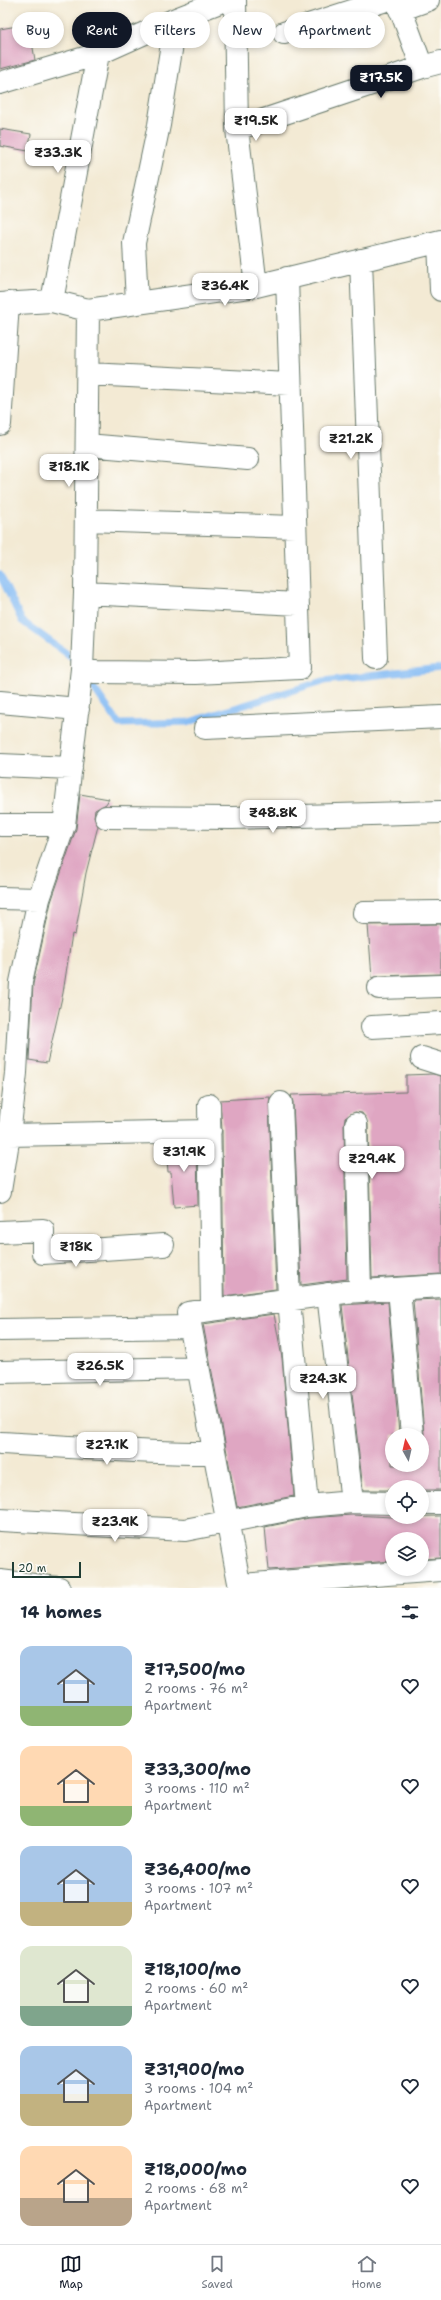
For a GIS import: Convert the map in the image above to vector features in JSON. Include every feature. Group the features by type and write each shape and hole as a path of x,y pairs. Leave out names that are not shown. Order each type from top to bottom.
{"street":[{"path":"194,12 226,0"},
{"path":"235,0 237,129 256,286"},
{"path":"362,12 395,3 428,0"},
{"path":"237,129 431,64 395,3"},
{"path":"0,83 98,54 140,35"},
{"path":"137,302 134,243 159,125 171,48"},
{"path":"52,301 98,54"},
{"path":"0,424 4,303 52,301 88,310 256,286 440,242 441,290"},
{"path":"361,260 376,658"},
{"path":"81,675 95,672 196,673 300,668 287,278"},
{"path":"0,1191 8,1072 21,982 39,899 64,825 78,709 86,593 88,310"},
{"path":"88,374 290,384"},
{"path":"87,445 248,459"},
{"path":"86,520 295,527"},
{"path":"86,593 298,604"},
{"path":"0,702 78,709"},
{"path":"205,728 441,717"},
{"path":"0,765 71,768"},
{"path":"106,817 232,818 441,812"},
{"path":"0,825 64,825"},
{"path":"0,898 39,899"},
{"path":"364,914 441,912"},
{"path":"379,988 441,986"},
{"path":"372,1027 441,1023"},
{"path":"281,1103 289,1300 308,1506"},
{"path":"209,1105 212,1310"},
{"path":"356,1124 360,1291"},
{"path":"5,1134 210,1131"},
{"path":"0,1232 43,1230 43,1253 163,1245"},
{"path":"441,1286 328,1294 188,1313 240,1587 441,1570"},
{"path":"399,1289 411,1428"},
{"path":"328,1294 352,1502"},
{"path":"0,1330 190,1326"},
{"path":"0,1372 198,1368"},
{"path":"0,1443 72,1446 157,1454 214,1453"},
{"path":"0,1520 185,1530 228,1523 308,1506 352,1502 385,1502"},
{"path":"429,1503 441,1503"},
{"path":"0,1581 59,1588"}],"building":[{"path":"12,27 12,48 33,48 35,60 0,69 0,29"},
{"path":"0,129 31,134 28,151 0,146"},
{"path":"80,794 109,799 106,804 95,810 94,817 98,826 86,873 75,935 72,934 63,993 47,1063 29,1060 33,984 51,902 76,829"},
{"path":"441,924 441,974 379,976 372,978 368,925"},
{"path":"433,1074 441,1076 441,1274 372,1278 368,1124 362,1113 355,1112 345,1118 344,1124 347,1279 301,1285 293,1102 291,1095 406,1092 406,1075"},
{"path":"270,1097 269,1104 276,1289 224,1296 222,1130 220,1100"},
{"path":"166,1144 197,1144 198,1205 174,1207 171,1172 168,1172"},
{"path":"441,1299 441,1490 429,1490 429,1480 385,1480 385,1490 363,1490 342,1305 388,1302 398,1428 385,1428 385,1472 429,1472 429,1428 424,1428 413,1300"},
{"path":"274,1314 282,1358 294,1496 237,1507 203,1324"},
{"path":"352,1515 385,1517 385,1524 429,1524 429,1516 441,1516 441,1558 429,1559 429,1532 385,1532 385,1562 269,1570 265,1527 309,1518"}],"waterway":[{"path":"0,575 22,621 73,658 77,664"},
{"path":"86,677 119,724 189,722 323,681 441,668"}]}
